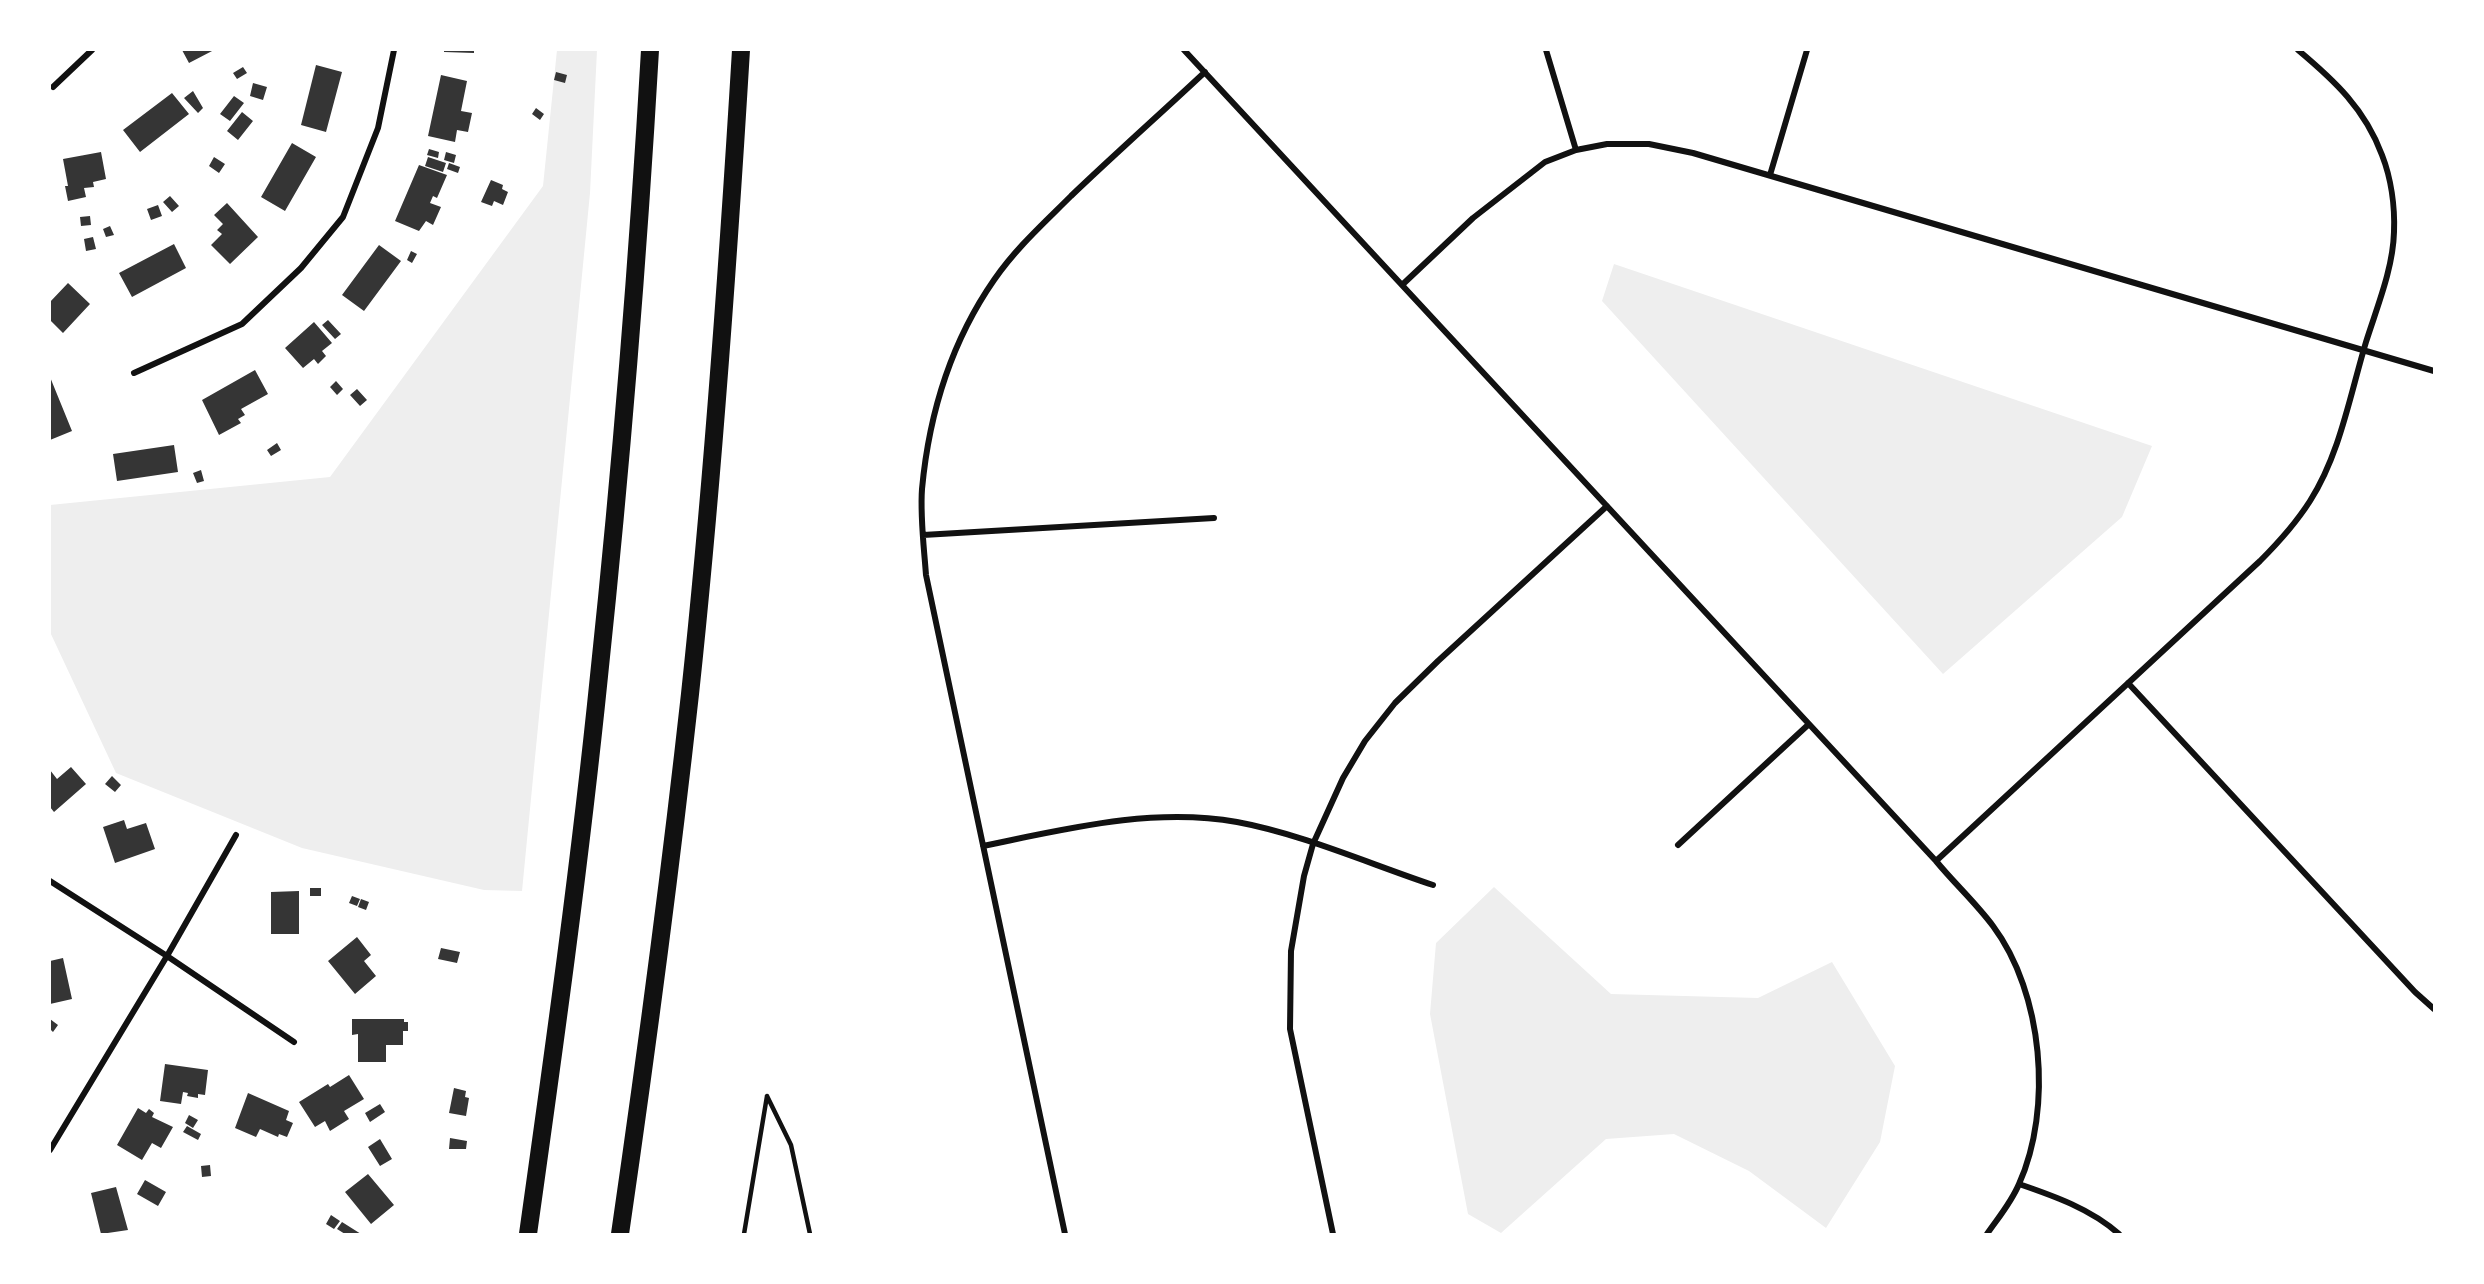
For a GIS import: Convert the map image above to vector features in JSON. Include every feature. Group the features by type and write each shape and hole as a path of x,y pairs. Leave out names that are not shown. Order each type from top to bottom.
{"highway":[{"path":"528,1234 568,947 600,667 624,423 650,50"},
{"path":"620,1234 657,972 691,682 715,430 741,50"}],"street":[{"path":"53,87 92,50"},
{"path":"134,373 242,324 308,260 343,217 378,128 394,50"},
{"path":"1184,50 1936,861 1994,927 2012,959 2026,995 2034,1029 2039,1069 2034,1133 2019,1184 1987,1234"},
{"path":"1546,50 1576,150"},
{"path":"1770,175 1807,50"},
{"path":"1936,861 2260,561 2289,531 2305,508 2331,460 2387,273 2394,233 2392,191 2383,157 2367,121 2347,94 2298,50"},
{"path":"1065,1234 926,575 922,490 928,445 938,399 952,356 971,316 995,279 1026,240 1205,72"},
{"path":"1402,285 1473,218 1545,162 1576,150 1607,144 1649,144 1693,153 1770,175 2434,371"},
{"path":"1333,1234 1290,1029 1291,951 1304,876 1313,844 1342,778 1365,741 1395,703 1607,506"},
{"path":"923,536 1214,518"},
{"path":"2128,683 2434,1010"},
{"path":"1678,845 1809,724"},
{"path":"983,846 1092,824 1150,818 1189,818 1236,822 1280,832 1433,885"},
{"path":"50,1150 167,956 236,835"},
{"path":"50,881 167,956 294,1042"},
{"path":"2019,1184 2082,1210 2119,1234"}],"lane":[{"path":"744,1234 767,1096 791,1145 810,1234"}],"shaded area":[{"path":"557,50 597,50 590,193 522,891 484,890 302,848 116,773 50,632 50,505 330,477 543,186"},
{"path":"1614,264 2152,446 2122,517 1943,674 1602,301"},
{"path":"1494,887 1611,994 1758,998 1832,962 1895,1066 1880,1142 1826,1228 1749,1171 1674,1134 1606,1139 1501,1233 1468,1214 1430,1014 1436,943"}],"building":[{"path":"182,50 214,50 189,63"},
{"path":"444,50 474,50 474,53 444,52"},
{"path":"316,65 342,72 326,132 301,125"},
{"path":"243,67 247,73 237,79 233,73"},
{"path":"556,72 567,75 565,83 554,80"},
{"path":"441,75 467,81 461,111 472,113 468,132 457,130 455,142 428,136"},
{"path":"253,83 267,87 263,100 250,96"},
{"path":"193,91 203,108 198,113 184,98"},
{"path":"172,93 189,114 140,152 123,130"},
{"path":"234,96 244,103 230,121 220,114"},
{"path":"536,108 544,114 540,120 532,114"},
{"path":"242,112 253,121 238,140 227,131"},
{"path":"292,143 316,157 285,211 261,197"},
{"path":"429,149 439,152 438,158 427,155"},
{"path":"101,152 106,179 93,182 94,187 84,188 86,197 68,201 63,159"},
{"path":"446,152 456,155 454,163 444,160"},
{"path":"214,157 225,164 219,173 209,166"},
{"path":"428,157 446,163 443,172 425,166"},
{"path":"449,163 460,167 458,173 447,169"},
{"path":"419,165 447,175 437,198 433,196 430,203 441,207 433,225 426,221 419,231 395,221"},
{"path":"491,180 503,185 502,189 508,192 503,205 494,201 492,206 481,202"},
{"path":"170,196 179,206 172,212 163,202"},
{"path":"227,203 258,237 230,264 211,245 222,234 217,230 223,224 214,215"},
{"path":"158,205 162,216 151,220 147,209"},
{"path":"90,216 91,225 81,226 80,217"},
{"path":"110,226 114,235 106,237 103,229"},
{"path":"93,237 96,249 86,251 84,239"},
{"path":"174,244 186,268 132,297 119,273"},
{"path":"379,245 401,261 364,311 342,295"},
{"path":"411,251 417,254 412,263 407,260"},
{"path":"68,283 90,304 63,333 50,320 50,302"},
{"path":"328,320 341,334 335,339 322,325"},
{"path":"314,322 332,343 322,351 326,356 318,364 314,359 303,368 285,348"},
{"path":"255,370 268,394 241,409 245,415 238,419 241,423 219,435 202,400"},
{"path":"50,377 72,431 50,440"},
{"path":"336,381 343,389 337,395 330,387"},
{"path":"357,389 367,400 360,406 350,395"},
{"path":"277,443 281,450 271,456 267,450"},
{"path":"174,445 178,472 117,481 113,454"},
{"path":"201,470 204,481 197,483 193,473"},
{"path":"71,767 86,784 54,812 50,807 50,770 57,779"},
{"path":"112,776 121,785 115,792 105,784"},
{"path":"124,820 127,829 146,823 155,849 115,863 103,827"},
{"path":"310,888 321,888 321,896 310,896"},
{"path":"299,891 299,934 271,934 271,892"},
{"path":"352,896 360,899 357,906 349,903"},
{"path":"361,899 369,902 366,910 358,907"},
{"path":"357,937 371,955 364,961 376,976 355,994 328,961"},
{"path":"441,948 460,952 457,963 438,959"},
{"path":"63,958 72,999 50,1004 50,961"},
{"path":"50,1019 58,1025 53,1032 50,1029"},
{"path":"352,1019 404,1019 404,1022 408,1022 408,1031 403,1031 403,1045 386,1045 386,1062 358,1062 358,1034 352,1035"},
{"path":"165,1064 208,1070 205,1095 198,1094 198,1098 187,1096 188,1093 183,1092 181,1104 160,1101"},
{"path":"349,1075 364,1099 344,1111 349,1119 330,1131 325,1121 315,1127 299,1102 328,1084 330,1087"},
{"path":"454,1088 466,1091 465,1097 469,1098 466,1116 449,1113"},
{"path":"248,1093 289,1111 286,1120 293,1123 287,1137 279,1134 278,1137 260,1129 256,1137 235,1128"},
{"path":"380,1104 385,1112 370,1122 365,1113"},
{"path":"138,1108 146,1113 149,1109 154,1113 152,1117 173,1127 161,1148 152,1143 142,1160 117,1145"},
{"path":"189,1115 198,1120 193,1128 185,1123"},
{"path":"187,1126 201,1134 198,1140 183,1132"},
{"path":"450,1138 467,1141 466,1149 449,1149"},
{"path":"380,1139 392,1159 380,1166 368,1147"},
{"path":"210,1165 211,1176 202,1177 201,1166"},
{"path":"368,1174 394,1205 371,1224 345,1192"},
{"path":"145,1180 166,1192 158,1206 137,1194"},
{"path":"116,1187 128,1230 101,1234 91,1193"},
{"path":"331,1215 340,1221 334,1229 326,1224"},
{"path":"342,1222 361,1234 345,1234 337,1229"}]}
